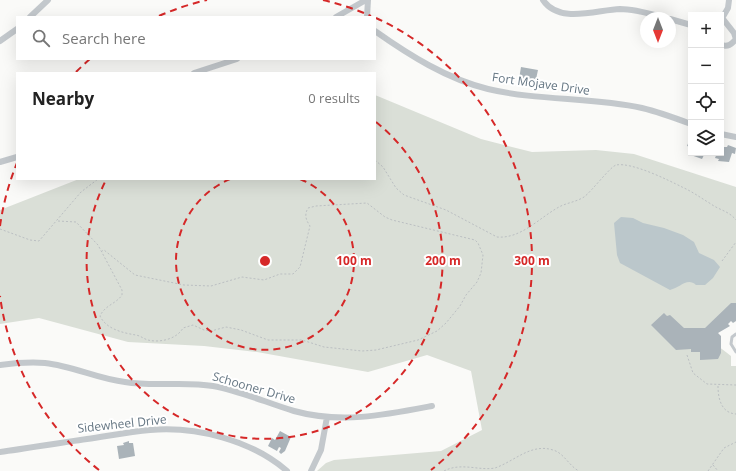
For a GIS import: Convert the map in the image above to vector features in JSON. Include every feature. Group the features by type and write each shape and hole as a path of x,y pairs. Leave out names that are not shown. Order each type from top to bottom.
{"street":[{"path":"31,16 48,0"},
{"path":"338,16 367,0 367,16"},
{"path":"543,0 554,11 569,14 620,9 645,12"},
{"path":"724,16 728,8 729,0"},
{"path":"676,21 688,24"},
{"path":"724,22 734,33 736,39 727,47 724,46"},
{"path":"0,41 16,30"},
{"name":"Fort Mojave Drive","path":"376,32 428,64 457,78 487,88 534,97 642,108 688,123"},
{"path":"197,72 234,60"},
{"path":"724,135 736,137"},
{"path":"0,162 16,157"},
{"name":"Schooner Drive","path":"0,365 13,363 45,363 124,382 212,386 234,391 295,411 327,418 384,416 432,406"},
{"path":"311,471 321,450 327,418"},
{"name":"Sidewheel Drive","path":"0,452 132,432 170,429 203,433 225,439 261,454 287,471"}],"lane":[{"path":"736,334 732,337 731,344 736,352"}],"path":[{"path":"376,161 383,167 396,188 404,195 446,210 497,237 504,238 519,233 560,206 583,197 601,181 612,167 617,165 625,165 664,178 728,212 736,220"},
{"path":"0,229 36,241 44,238 82,192 97,180"},
{"path":"58,221 76,222 98,245 122,290 122,295 118,301 102,310 100,316 102,322 118,331 153,340 174,338 183,328 193,325 204,330 211,331 226,327 241,330 268,340 302,340 324,347 367,352 418,340 442,327 454,314 466,295 477,282 481,273 483,255 478,243 475,240 392,220 385,217 367,204 316,206 308,208 306,218 310,226 300,267 293,274 280,274 267,280 246,277 211,286 184,284 135,275 111,255 104,250 102,251"},
{"path":"722,261 736,242"},
{"path":"687,355 693,372 707,384 736,385"},
{"path":"718,385 719,400 721,405 732,414 736,414"},
{"path":"708,471 724,448 736,442"},
{"path":"444,471 457,467 494,468 526,452 542,449 558,452 579,471"},
{"path":"712,464 718,471"}],"shaded area":[{"path":"376,95 481,139 532,152 596,150 634,154 736,187 736,309 705,336 731,356 731,366 736,366 736,471 317,471 326,463 334,460 441,451 482,430 471,371 427,355 368,372 257,352 204,346 128,342 39,318 0,324 0,210 76,180 376,180"},
{"path":"621,217 633,218 643,223 664,228 683,235 694,242 699,253 714,260 720,267 713,278 705,285 696,285 690,282 670,290 620,263 617,255 614,223"}],"building":[{"path":"521,67 538,70 535,84 528,83 527,80 526,87 518,85"},
{"path":"728,145 736,148 735,154 732,153 729,162 718,161 719,159 715,158 716,156 724,156 724,147 727,147"},
{"path":"694,156 704,156 702,159"},
{"path":"731,303 736,303 736,321 733,323 731,321 728,324 730,326 718,333 721,336 721,353 718,359 700,360 700,352 691,352 691,349 676,350 651,325 664,313 667,316 670,315 684,328 705,328"},
{"path":"280,431 291,437 285,451 281,454 279,452 281,448 279,447 277,451 268,446 272,438 275,440"},
{"path":"129,441 129,443 133,443 135,456 119,459 117,446 124,445 123,443"}]}
